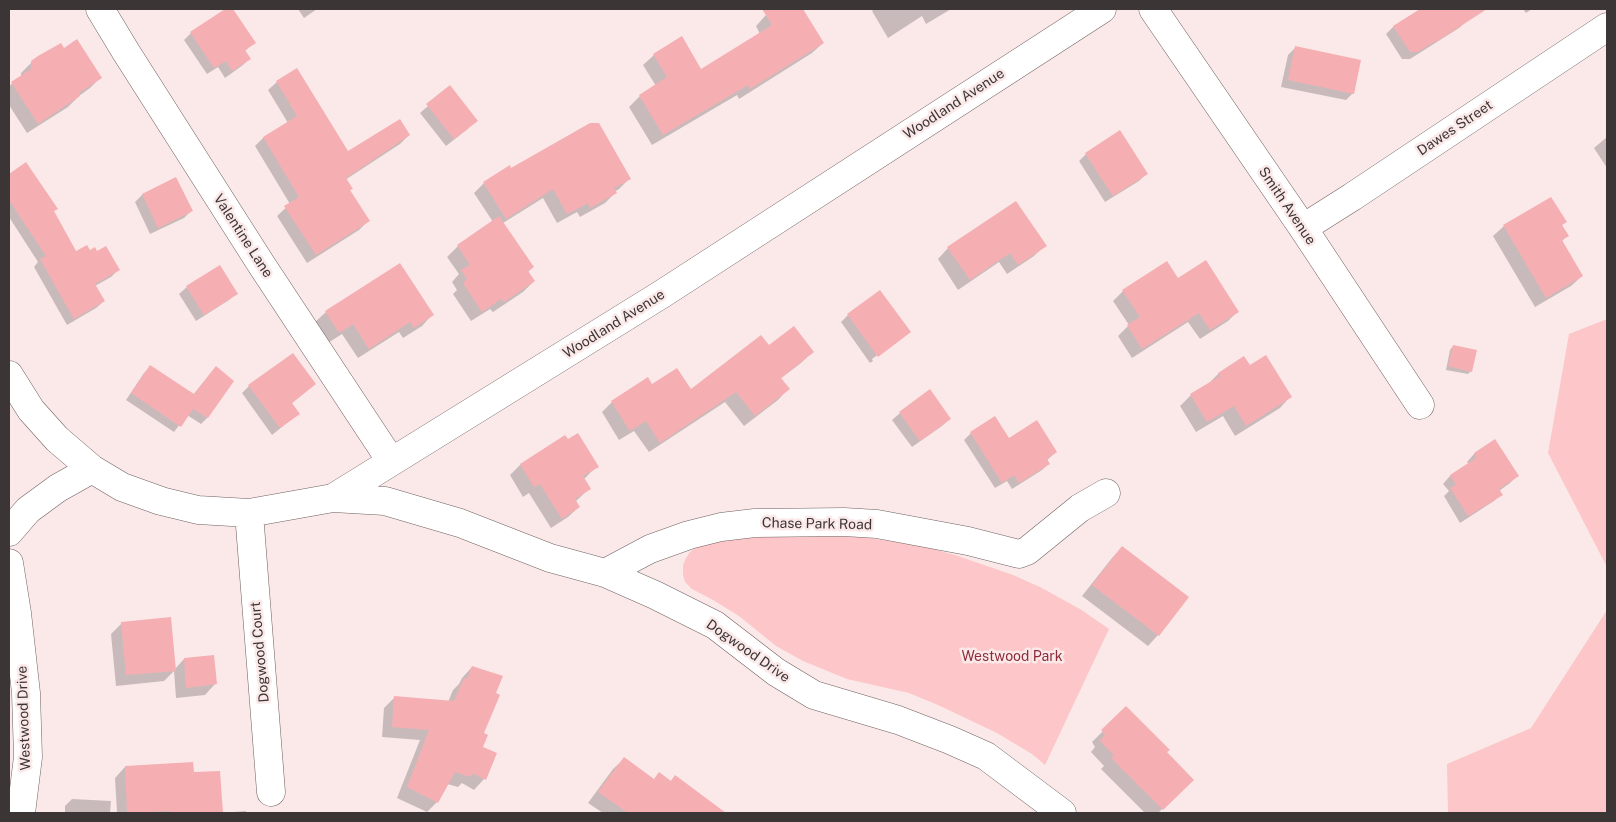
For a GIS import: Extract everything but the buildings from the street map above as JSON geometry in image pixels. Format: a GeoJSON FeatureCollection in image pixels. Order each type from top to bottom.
{"type":"FeatureCollection","features":[{"type":"Feature","properties":{"kind":"street","name":"Valentine Lane"},"geometry":{"type":"LineString","coordinates":[[100,9],[256,256],[391,461]]}},
{"type":"Feature","properties":{"kind":"street","name":"Woodland Avenue"},"geometry":{"type":"LineString","coordinates":[[9,375],[31,410],[57,439],[92,470],[122,487],[161,501],[198,510],[249,513],[333,498],[662,294],[1102,9]]}},
{"type":"Feature","properties":{"kind":"street","name":"Smith Avenue"},"geometry":{"type":"LineString","coordinates":[[1153,9],[1303,228],[1420,406]]}},
{"type":"Feature","properties":{"kind":"street","name":"Dawes Street"},"geometry":{"type":"LineString","coordinates":[[1303,228],[1607,27]]}},
{"type":"Feature","properties":{"kind":"street"},"geometry":{"type":"LineString","coordinates":[[9,532],[28,510],[58,488],[92,470]]}},
{"type":"Feature","properties":{"kind":"street","name":"Chase Park Road"},"geometry":{"type":"LineString","coordinates":[[604,573],[650,549],[689,535],[721,527],[755,523],[844,522],[877,524],[968,541],[1019,554],[1034,546],[1080,508],[1106,493]]}},
{"type":"Feature","properties":{"kind":"street","name":"Dogwood Drive"},"geometry":{"type":"LineString","coordinates":[[333,498],[385,501],[460,523],[550,558],[604,573],[655,595],[715,625],[776,672],[814,695],[898,720],[986,756],[1062,813]]}},
{"type":"Feature","properties":{"kind":"street","name":"Dogwood Court"},"geometry":{"type":"LineString","coordinates":[[249,513],[271,792]]}},
{"type":"Feature","properties":{"kind":"street","name":"Westwood Drive"},"geometry":{"type":"LineString","coordinates":[[9,563],[26,693],[28,757],[22,813]]}},
{"type":"Feature","properties":{"kind":"green space"},"geometry":{"type":"Polygon","coordinates":[[[1607,319],[1607,567],[1548,453],[1569,334],[1607,319]]]}},
{"type":"Feature","properties":{"kind":"green space","name":"Westwood Park"},"geometry":{"type":"Polygon","coordinates":[[[788,535],[863,537],[926,547],[955,555],[1013,575],[1040,587],[1080,609],[1109,629],[1045,765],[1032,754],[997,733],[938,705],[909,693],[847,679],[803,661],[776,646],[739,616],[692,589],[685,582],[683,565],[690,552],[697,547],[721,540],[788,535]]]}},
{"type":"Feature","properties":{"kind":"green space"},"geometry":{"type":"Polygon","coordinates":[[[1607,610],[1607,813],[1448,813],[1447,764],[1531,728],[1607,610]]]}}]}
